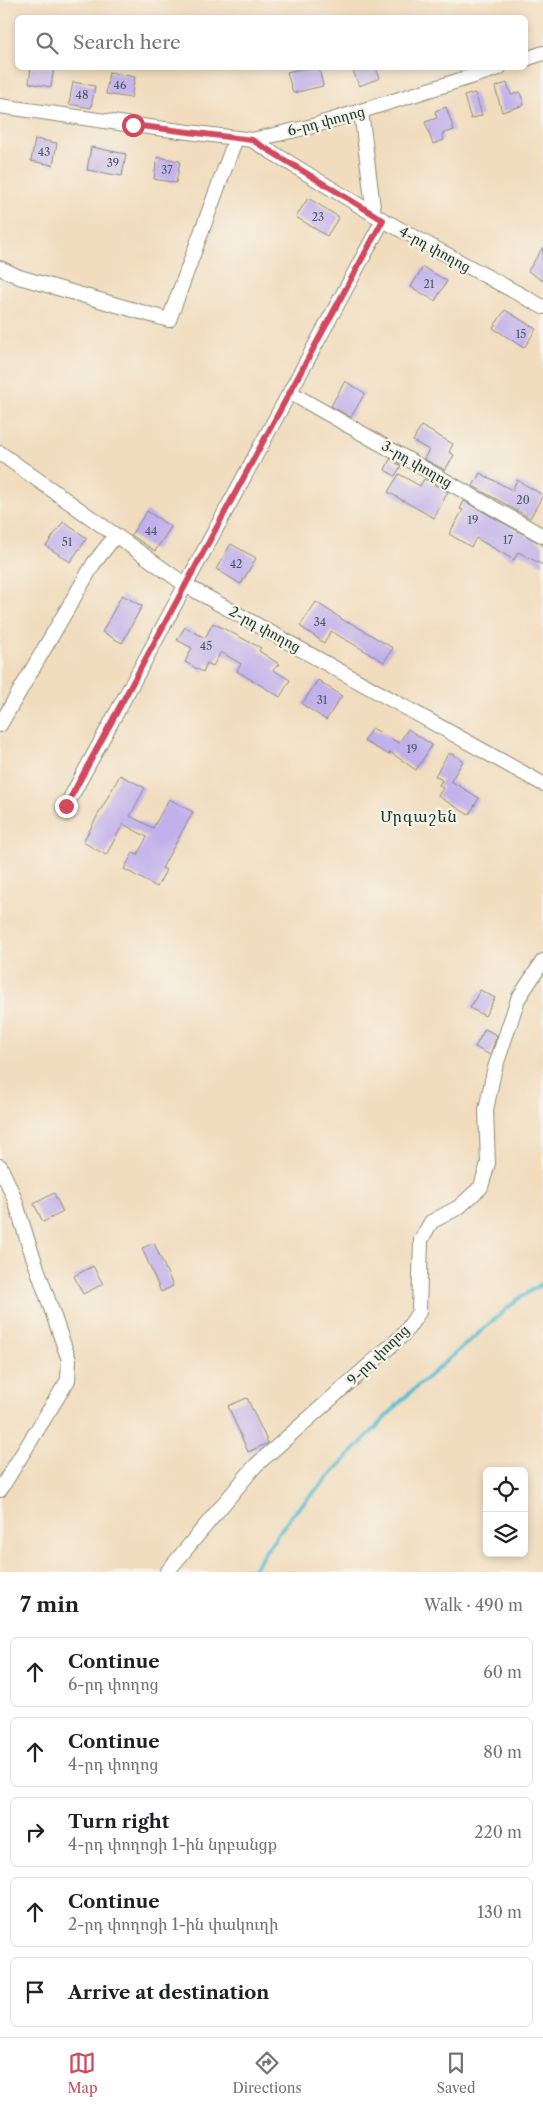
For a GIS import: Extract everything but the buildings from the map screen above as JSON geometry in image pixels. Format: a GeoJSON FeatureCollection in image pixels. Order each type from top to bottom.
{"type":"FeatureCollection","features":[{"type":"Feature","properties":{"kind":"street"},"geometry":{"type":"LineString","coordinates":[[528,58],[543,53]]}},
{"type":"Feature","properties":{"kind":"street","name":"6-րդ փողոց"},"geometry":{"type":"LineString","coordinates":[[0,106],[252,140],[313,126],[492,70]]}},
{"type":"Feature","properties":{"kind":"street"},"geometry":{"type":"LineString","coordinates":[[66,806],[291,393],[379,218],[361,111]]}},
{"type":"Feature","properties":{"kind":"street"},"geometry":{"type":"LineString","coordinates":[[0,268],[19,277],[169,320],[236,138]]}},
{"type":"Feature","properties":{"kind":"street","name":"4-րդ փողոց"},"geometry":{"type":"LineString","coordinates":[[252,140],[379,218],[543,307]]}},
{"type":"Feature","properties":{"kind":"street","name":"3-րդ փողոց"},"geometry":{"type":"LineString","coordinates":[[291,393],[543,536]]}},
{"type":"Feature","properties":{"kind":"street","name":"2-րդ փողոց"},"geometry":{"type":"LineString","coordinates":[[0,453],[187,586],[543,784]]}},
{"type":"Feature","properties":{"kind":"street"},"geometry":{"type":"LineString","coordinates":[[0,725],[94,562],[116,535]]}},
{"type":"Feature","properties":{"kind":"street","name":"9-րդ փողոց"},"geometry":{"type":"LineString","coordinates":[[168,1572],[255,1466],[404,1334],[419,1312],[421,1240],[431,1222],[459,1207],[480,1187],[488,1162],[486,1110],[494,1072],[518,999],[543,961]]}},
{"type":"Feature","properties":{"kind":"street"},"geometry":{"type":"LineString","coordinates":[[0,1166],[14,1197],[69,1360],[68,1380],[0,1490]]}},
{"type":"Feature","properties":{"kind":"waterway"},"geometry":{"type":"LineString","coordinates":[[251,1572],[290,1517],[404,1398],[518,1299],[543,1283]]}},
{"type":"Feature","properties":{"kind":"district","name":"Մրգաշեն"},"geometry":{"type":"Point","coordinates":[419,816]}},
{"type":"Feature","properties":{"kind":"route"},"geometry":{"type":"LineString","coordinates":[[66,806],[187,586],[383,220],[252,140],[133,125]]}}]}
